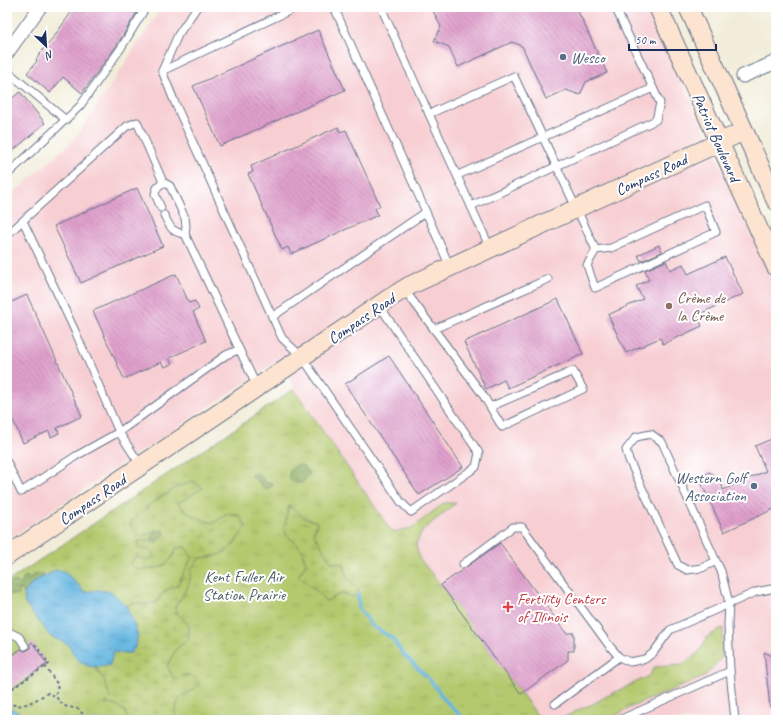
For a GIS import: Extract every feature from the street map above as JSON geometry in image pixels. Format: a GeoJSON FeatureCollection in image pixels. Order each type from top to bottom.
{"type":"FeatureCollection","features":[{"type":"Feature","properties":{"kind":"street"},"geometry":{"type":"LineString","coordinates":[[7,53],[40,7]]}},
{"type":"Feature","properties":{"kind":"street","name":"Patriot Boulevard"},"geometry":{"type":"LineString","coordinates":[[658,7],[776,267]]}},
{"type":"Feature","properties":{"kind":"street","name":"Patriot Boulevard"},"geometry":{"type":"LineString","coordinates":[[688,7],[776,202]]}},
{"type":"Feature","properties":{"kind":"street"},"geometry":{"type":"LineString","coordinates":[[743,76],[776,62]]}},
{"type":"Feature","properties":{"kind":"street","name":"Compass Road"},"geometry":{"type":"LineString","coordinates":[[7,556],[404,289],[744,131]]}},
{"type":"Feature","properties":{"kind":"lane"},"geometry":{"type":"LineString","coordinates":[[7,175],[80,106],[121,48],[146,7]]}},
{"type":"Feature","properties":{"kind":"lane"},"geometry":{"type":"LineString","coordinates":[[197,7],[178,34],[162,71],[175,103],[282,338],[302,357],[401,502],[411,512],[476,467],[479,453],[379,305]]}},
{"type":"Feature","properties":{"kind":"lane"},"geometry":{"type":"LineString","coordinates":[[162,71],[297,7]]}},
{"type":"Feature","properties":{"kind":"lane"},"geometry":{"type":"LineString","coordinates":[[334,7],[450,267]]}},
{"type":"Feature","properties":{"kind":"lane"},"geometry":{"type":"LineString","coordinates":[[381,7],[490,248]]}},
{"type":"Feature","properties":{"kind":"lane"},"geometry":{"type":"LineString","coordinates":[[471,206],[656,120],[660,103],[615,7]]}},
{"type":"Feature","properties":{"kind":"lane"},"geometry":{"type":"LineString","coordinates":[[7,71],[66,120]]}},
{"type":"Feature","properties":{"kind":"lane"},"geometry":{"type":"LineString","coordinates":[[429,114],[514,76],[596,250]]}},
{"type":"Feature","properties":{"kind":"lane"},"geometry":{"type":"LineString","coordinates":[[458,176],[653,88]]}},
{"type":"Feature","properties":{"kind":"lane"},"geometry":{"type":"LineString","coordinates":[[7,235],[127,126],[137,122],[163,182],[170,186],[185,218],[185,234],[257,388]]}},
{"type":"Feature","properties":{"kind":"lane"},"geometry":{"type":"LineString","coordinates":[[161,208],[155,194],[157,188],[163,182]]}},
{"type":"Feature","properties":{"kind":"lane"},"geometry":{"type":"LineString","coordinates":[[705,205],[716,232],[595,288],[586,265],[596,250],[611,248],[705,205]]}},
{"type":"Feature","properties":{"kind":"lane"},"geometry":{"type":"LineString","coordinates":[[272,317],[426,212]]}},
{"type":"Feature","properties":{"kind":"lane"},"geometry":{"type":"LineString","coordinates":[[164,216],[170,228],[177,233],[185,234]]}},
{"type":"Feature","properties":{"kind":"lane"},"geometry":{"type":"LineString","coordinates":[[23,221],[75,330],[119,432],[141,466]]}},
{"type":"Feature","properties":{"kind":"lane"},"geometry":{"type":"LineString","coordinates":[[434,329],[548,279]]}},
{"type":"Feature","properties":{"kind":"lane"},"geometry":{"type":"LineString","coordinates":[[404,289],[483,395],[490,407],[502,427],[583,389],[574,371],[490,407]]}},
{"type":"Feature","properties":{"kind":"lane"},"geometry":{"type":"LineString","coordinates":[[7,462],[21,492],[76,456],[119,432],[226,355],[238,350]]}},
{"type":"Feature","properties":{"kind":"lane"},"geometry":{"type":"LineString","coordinates":[[716,561],[702,568],[687,570],[678,565],[629,460],[626,450],[636,437],[651,434],[662,442],[721,571],[729,603],[728,625],[730,671],[735,720]]}},
{"type":"Feature","properties":{"kind":"lane"},"geometry":{"type":"LineString","coordinates":[[463,564],[513,527],[522,527],[608,644],[619,656],[630,662],[645,660],[653,653],[670,630],[756,592],[776,588]]}},
{"type":"Feature","properties":{"kind":"lane"},"geometry":{"type":"LineString","coordinates":[[7,631],[19,637],[25,646]]}},
{"type":"Feature","properties":{"kind":"lane"},"geometry":{"type":"LineString","coordinates":[[555,704],[619,656]]}},
{"type":"Feature","properties":{"kind":"lane"},"geometry":{"type":"LineString","coordinates":[[619,720],[730,671]]}},
{"type":"Feature","properties":{"kind":"path"},"geometry":{"type":"LineString","coordinates":[[7,692],[45,666],[58,685],[55,696]]}},
{"type":"Feature","properties":{"kind":"path"},"geometry":{"type":"LineString","coordinates":[[7,702],[17,706],[23,706],[48,693],[55,696],[64,706],[79,709],[87,720]]}},
{"type":"Feature","properties":{"kind":"shaded area"},"geometry":{"type":"Polygon","coordinates":[[[162,7],[648,7],[759,249],[776,290],[776,720],[609,720],[633,706],[704,677],[708,636],[698,653],[681,665],[663,666],[649,676],[559,720],[541,720],[441,585],[419,558],[416,544],[423,530],[455,504],[444,503],[412,528],[392,533],[277,362],[7,540],[7,199],[75,139],[162,7]]]}},
{"type":"Feature","properties":{"kind":"green space","name":"Kent Fuller Air Station Prairie"},"geometry":{"type":"Polygon","coordinates":[[[294,389],[392,532],[412,528],[444,503],[456,503],[423,530],[416,544],[419,558],[441,585],[541,720],[7,720],[7,582],[294,389]]]}},
{"type":"Feature","properties":{"kind":"green space"},"geometry":{"type":"Polygon","coordinates":[[[302,465],[310,474],[302,483],[296,483],[289,478],[290,471],[296,466],[302,465]]]}},
{"type":"Feature","properties":{"kind":"green space"},"geometry":{"type":"Polygon","coordinates":[[[254,473],[261,476],[264,482],[272,483],[273,486],[265,489],[262,488],[259,481],[250,476],[254,473]]]}},
{"type":"Feature","properties":{"kind":"green space"},"geometry":{"type":"Polygon","coordinates":[[[193,481],[203,488],[178,503],[186,511],[203,520],[213,523],[228,514],[239,515],[246,527],[228,550],[210,557],[200,558],[191,569],[187,589],[175,606],[177,613],[189,625],[189,639],[176,649],[167,666],[175,680],[182,676],[188,675],[194,677],[199,683],[194,690],[182,695],[179,699],[174,720],[128,720],[125,711],[115,705],[105,704],[110,698],[104,679],[95,668],[110,665],[112,652],[129,653],[130,617],[127,607],[132,603],[156,603],[166,590],[177,586],[192,557],[185,547],[176,548],[170,560],[166,564],[157,568],[138,570],[130,564],[136,555],[144,559],[149,559],[152,557],[154,551],[138,548],[138,541],[158,541],[165,533],[163,530],[156,531],[140,537],[130,523],[153,502],[175,488],[193,481]]]}},
{"type":"Feature","properties":{"kind":"green space"},"geometry":{"type":"Polygon","coordinates":[[[289,506],[298,512],[302,517],[317,522],[314,534],[331,562],[344,564],[347,577],[358,588],[358,594],[353,597],[341,594],[325,601],[320,594],[298,576],[306,564],[302,550],[287,536],[284,528],[289,506]]]}},
{"type":"Feature","properties":{"kind":"green space"},"geometry":{"type":"Polygon","coordinates":[[[163,530],[166,533],[158,541],[151,539],[156,531],[163,530]]]}},
{"type":"Feature","properties":{"kind":"green space"},"geometry":{"type":"Polygon","coordinates":[[[39,573],[44,576],[32,583],[24,593],[21,588],[18,595],[7,594],[7,584],[16,581],[21,585],[24,577],[27,576],[30,579],[33,575],[39,573]]]}},
{"type":"Feature","properties":{"kind":"green space"},"geometry":{"type":"Polygon","coordinates":[[[723,628],[722,657],[704,677],[633,706],[609,720],[600,720],[598,718],[596,720],[559,720],[649,676],[654,667],[682,665],[698,653],[708,636],[723,628]]]}},
{"type":"Feature","properties":{"kind":"water"},"geometry":{"type":"Polygon","coordinates":[[[55,570],[64,571],[85,592],[98,590],[112,592],[127,607],[138,635],[135,647],[131,653],[113,652],[110,665],[95,667],[89,666],[84,664],[76,657],[68,644],[51,637],[25,604],[24,593],[33,583],[55,570]]]}},
{"type":"Feature","properties":{"kind":"water"},"geometry":{"type":"Polygon","coordinates":[[[7,707],[19,712],[27,720],[7,720],[7,707]]]}},
{"type":"Feature","properties":{"kind":"building"},"geometry":{"type":"Polygon","coordinates":[[[75,7],[140,7],[117,45],[82,93],[63,77],[50,93],[27,73],[75,7]]]}},
{"type":"Feature","properties":{"kind":"building","name":"Wesco"},"geometry":{"type":"Polygon","coordinates":[[[431,7],[576,7],[607,73],[586,82],[580,95],[566,90],[546,99],[522,46],[512,42],[458,67],[449,47],[434,41],[441,27],[431,7]]]}},
{"type":"Feature","properties":{"kind":"building"},"geometry":{"type":"Polygon","coordinates":[[[318,30],[345,90],[220,146],[193,86],[318,30]]]}},
{"type":"Feature","properties":{"kind":"building"},"geometry":{"type":"Polygon","coordinates":[[[20,92],[45,123],[7,156],[7,102],[20,92]]]}},
{"type":"Feature","properties":{"kind":"building"},"geometry":{"type":"Polygon","coordinates":[[[338,127],[340,132],[346,130],[380,206],[375,208],[378,215],[291,254],[288,247],[282,250],[248,174],[253,172],[251,166],[338,127]]]}},
{"type":"Feature","properties":{"kind":"building"},"geometry":{"type":"Polygon","coordinates":[[[137,188],[163,246],[81,283],[54,226],[137,188]]]}},
{"type":"Feature","properties":{"kind":"building"},"geometry":{"type":"Polygon","coordinates":[[[659,245],[662,252],[641,261],[638,255],[659,245]]]}},
{"type":"Feature","properties":{"kind":"building","name":"Crème de la Crème"},"geometry":{"type":"Polygon","coordinates":[[[725,257],[743,294],[697,315],[702,326],[663,344],[660,338],[626,353],[608,315],[643,299],[636,286],[649,280],[645,270],[666,261],[670,270],[683,264],[688,274],[725,257]]]}},
{"type":"Feature","properties":{"kind":"building"},"geometry":{"type":"Polygon","coordinates":[[[176,274],[189,303],[195,301],[199,309],[193,312],[206,341],[169,358],[172,364],[164,367],[161,362],[124,379],[93,311],[176,274]]]}},
{"type":"Feature","properties":{"kind":"building"},"geometry":{"type":"Polygon","coordinates":[[[27,295],[82,416],[57,428],[59,433],[51,437],[49,431],[23,443],[7,407],[7,304],[27,295]]]}},
{"type":"Feature","properties":{"kind":"building"},"geometry":{"type":"Polygon","coordinates":[[[558,299],[583,354],[508,388],[504,380],[486,389],[464,342],[558,299]]]}},
{"type":"Feature","properties":{"kind":"building"},"geometry":{"type":"Polygon","coordinates":[[[389,356],[463,467],[419,495],[345,384],[389,356]]]}},
{"type":"Feature","properties":{"kind":"building","name":"Western Golf Association"},"geometry":{"type":"Polygon","coordinates":[[[776,437],[776,508],[724,532],[699,478],[709,472],[715,475],[721,481],[723,490],[766,471],[755,446],[776,437]]]}},
{"type":"Feature","properties":{"kind":"building"},"geometry":{"type":"Polygon","coordinates":[[[500,543],[566,633],[574,633],[574,651],[568,651],[568,660],[521,694],[441,585],[500,543]]]}},
{"type":"Feature","properties":{"kind":"building"},"geometry":{"type":"Polygon","coordinates":[[[32,642],[47,664],[7,691],[7,659],[21,649],[25,651],[28,650],[32,642]]]}},
{"type":"Feature","properties":{"kind":"building"},"geometry":{"type":"Polygon","coordinates":[[[764,652],[776,658],[776,706],[770,707],[764,652]]]}},
{"type":"Feature","properties":{"kind":"waterway"},"geometry":{"type":"LineString","coordinates":[[358,594],[359,608],[372,626],[392,638],[403,654],[431,681],[444,699],[465,720]]}},
{"type":"Feature","properties":{"kind":"place","name":"Wesco"},"geometry":{"type":"Point","coordinates":[563,57]}},
{"type":"Feature","properties":{"kind":"place","name":"Crème de la Crème"},"geometry":{"type":"Point","coordinates":[669,306]}},
{"type":"Feature","properties":{"kind":"place","name":"Western Golf Association"},"geometry":{"type":"Point","coordinates":[754,486]}},
{"type":"Feature","properties":{"kind":"place","name":"Fertility Centers of Illinois"},"geometry":{"type":"Point","coordinates":[508,607]}}]}
